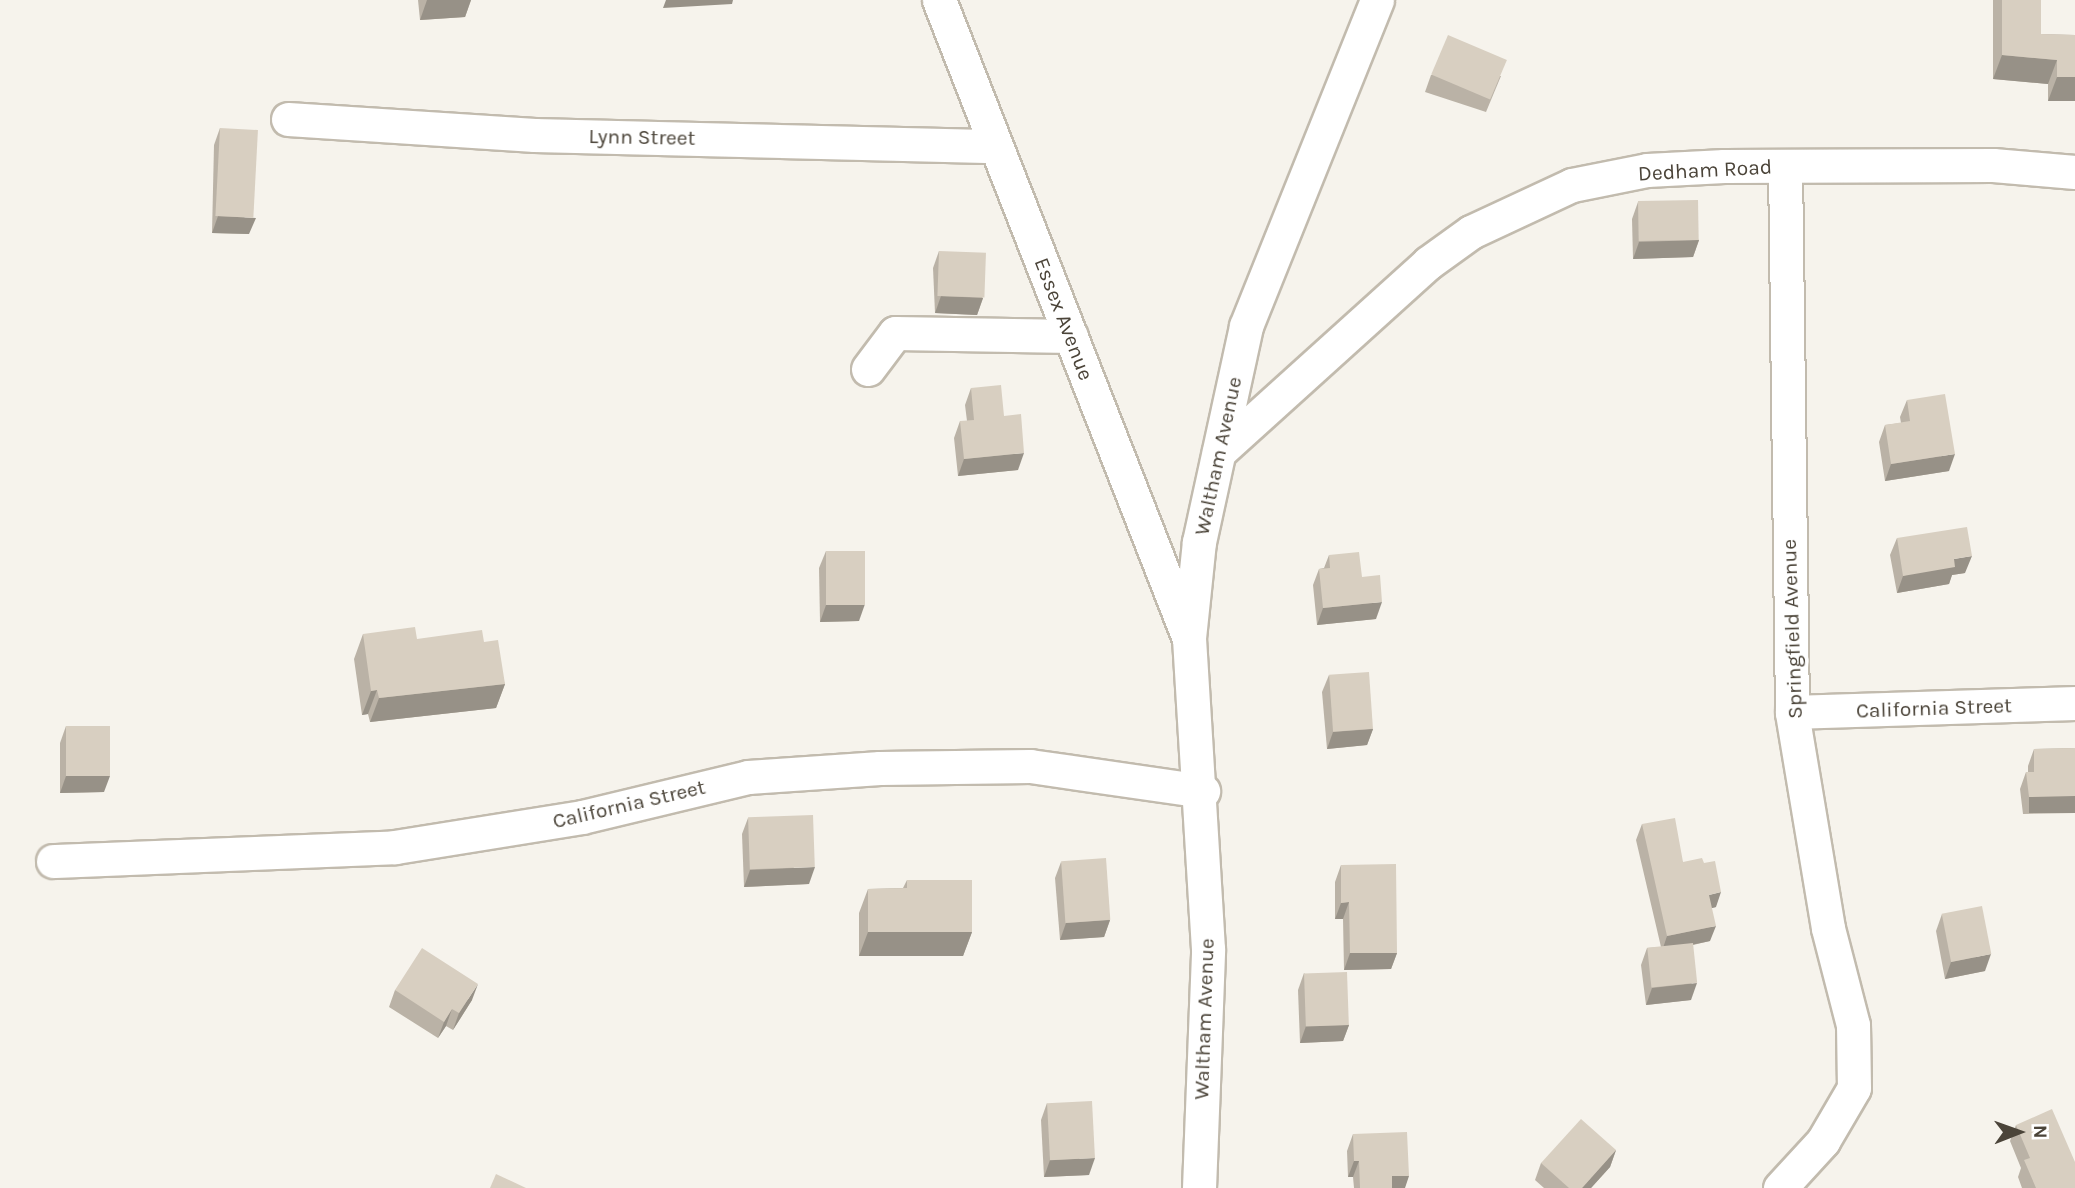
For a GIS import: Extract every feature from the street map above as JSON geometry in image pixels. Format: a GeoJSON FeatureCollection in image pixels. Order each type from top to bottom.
{"type":"FeatureCollection","features":[{"type":"Feature","properties":{"kind":"street","name":"Essex Avenue"},"geometry":{"type":"LineString","coordinates":[[939,0],[1189,638]]}},
{"type":"Feature","properties":{"kind":"street","name":"Waltham Avenue"},"geometry":{"type":"LineString","coordinates":[[1199,1188],[1208,949],[1203,791],[1189,638],[1207,491],[1219,452],[1246,326],[1377,0]]}},
{"type":"Feature","properties":{"kind":"street","name":"Lynn Street"},"geometry":{"type":"LineString","coordinates":[[288,119],[534,135],[996,146]]}},
{"type":"Feature","properties":{"kind":"street","name":"Dedham Road"},"geometry":{"type":"LineString","coordinates":[[1219,452],[1290,392],[1428,263],[1521,205],[1572,185],[1647,170],[1785,166],[1993,165],[2075,172]]}},
{"type":"Feature","properties":{"kind":"street","name":"Springfield Avenue"},"geometry":{"type":"LineString","coordinates":[[1780,1188],[1823,1141],[1854,1088],[1853,1025],[1828,928],[1792,712],[1785,166]]}},
{"type":"Feature","properties":{"kind":"street"},"geometry":{"type":"LineString","coordinates":[[868,369],[895,334],[1071,336]]}},
{"type":"Feature","properties":{"kind":"street"},"geometry":{"type":"LineString","coordinates":[[1236,373],[1290,392]]}},
{"type":"Feature","properties":{"kind":"street","name":"California Street"},"geometry":{"type":"LineString","coordinates":[[1792,712],[2075,703]]}},
{"type":"Feature","properties":{"kind":"street","name":"California Street"},"geometry":{"type":"LineString","coordinates":[[53,862],[395,847],[582,817],[748,777],[880,768],[1030,766],[1203,791]]}},
{"type":"Feature","properties":{"kind":"building"},"geometry":{"type":"Polygon","coordinates":[[[2002,0],[2041,0],[2041,34],[2075,35],[2075,77],[2057,77],[2057,60],[2002,55],[2002,0]]]}},
{"type":"Feature","properties":{"kind":"building"},"geometry":{"type":"Polygon","coordinates":[[[1448,35],[1507,60],[1490,100],[1431,75],[1448,35]]]}},
{"type":"Feature","properties":{"kind":"building"},"geometry":{"type":"Polygon","coordinates":[[[220,128],[258,130],[253,218],[215,216],[220,128]]]}},
{"type":"Feature","properties":{"kind":"building"},"geometry":{"type":"Polygon","coordinates":[[[1698,200],[1699,240],[1639,241],[1638,201],[1698,200]]]}},
{"type":"Feature","properties":{"kind":"building"},"geometry":{"type":"Polygon","coordinates":[[[939,251],[986,253],[984,298],[937,296],[939,251]]]}},
{"type":"Feature","properties":{"kind":"building"},"geometry":{"type":"Polygon","coordinates":[[[1001,385],[1004,416],[1021,414],[1024,453],[964,459],[960,421],[974,420],[971,388],[1001,385]]]}},
{"type":"Feature","properties":{"kind":"building"},"geometry":{"type":"Polygon","coordinates":[[[1945,394],[1955,454],[1891,464],[1885,425],[1910,421],[1907,400],[1945,394]]]}},
{"type":"Feature","properties":{"kind":"building"},"geometry":{"type":"Polygon","coordinates":[[[1967,527],[1972,556],[1954,559],[1955,567],[1903,576],[1897,538],[1967,527]]]}},
{"type":"Feature","properties":{"kind":"building"},"geometry":{"type":"Polygon","coordinates":[[[826,551],[865,551],[865,605],[826,605],[826,551]]]}},
{"type":"Feature","properties":{"kind":"building"},"geometry":{"type":"Polygon","coordinates":[[[1359,552],[1362,577],[1380,575],[1382,602],[1323,608],[1319,569],[1330,568],[1329,555],[1359,552]]]}},
{"type":"Feature","properties":{"kind":"building"},"geometry":{"type":"Polygon","coordinates":[[[415,627],[417,639],[482,630],[484,642],[498,640],[505,684],[379,698],[377,690],[371,691],[363,634],[415,627]]]}},
{"type":"Feature","properties":{"kind":"building"},"geometry":{"type":"Polygon","coordinates":[[[1369,672],[1373,729],[1333,732],[1329,675],[1369,672]]]}},
{"type":"Feature","properties":{"kind":"building"},"geometry":{"type":"Polygon","coordinates":[[[66,726],[110,726],[110,776],[66,776],[66,726]]]}},
{"type":"Feature","properties":{"kind":"building"},"geometry":{"type":"Polygon","coordinates":[[[2075,748],[2075,796],[2029,797],[2026,772],[2034,772],[2034,749],[2075,748]]]}},
{"type":"Feature","properties":{"kind":"building"},"geometry":{"type":"Polygon","coordinates":[[[813,815],[815,867],[750,869],[748,817],[813,815]]]}},
{"type":"Feature","properties":{"kind":"building"},"geometry":{"type":"Polygon","coordinates":[[[1675,818],[1683,862],[1702,858],[1704,863],[1715,861],[1721,892],[1709,895],[1716,926],[1667,936],[1642,824],[1675,818]]]}},
{"type":"Feature","properties":{"kind":"building"},"geometry":{"type":"Polygon","coordinates":[[[1106,858],[1110,920],[1065,923],[1061,861],[1106,858]]]}},
{"type":"Feature","properties":{"kind":"building"},"geometry":{"type":"Polygon","coordinates":[[[1396,864],[1397,953],[1350,953],[1349,902],[1341,903],[1341,865],[1396,864]]]}},
{"type":"Feature","properties":{"kind":"building"},"geometry":{"type":"Polygon","coordinates":[[[907,880],[972,880],[972,932],[868,932],[868,889],[907,888],[907,880]]]}},
{"type":"Feature","properties":{"kind":"building"},"geometry":{"type":"Polygon","coordinates":[[[1982,906],[1991,954],[1951,962],[1942,914],[1982,906]]]}},
{"type":"Feature","properties":{"kind":"building"},"geometry":{"type":"Polygon","coordinates":[[[1693,943],[1697,983],[1651,988],[1647,948],[1693,943]]]}},
{"type":"Feature","properties":{"kind":"building"},"geometry":{"type":"Polygon","coordinates":[[[422,948],[478,984],[459,1013],[452,1009],[444,1022],[395,990],[422,948]]]}},
{"type":"Feature","properties":{"kind":"building"},"geometry":{"type":"Polygon","coordinates":[[[1347,972],[1349,1025],[1306,1026],[1304,974],[1347,972]]]}},
{"type":"Feature","properties":{"kind":"building"},"geometry":{"type":"Polygon","coordinates":[[[1092,1101],[1095,1158],[1050,1160],[1047,1103],[1092,1101]]]}},
{"type":"Feature","properties":{"kind":"building"},"geometry":{"type":"Polygon","coordinates":[[[2052,1109],[2075,1162],[2075,1188],[2036,1188],[2024,1160],[2030,1158],[2016,1125],[2052,1109]]]}},
{"type":"Feature","properties":{"kind":"building"},"geometry":{"type":"Polygon","coordinates":[[[1581,1119],[1616,1150],[1582,1188],[1569,1188],[1541,1163],[1581,1119]]]}},
{"type":"Feature","properties":{"kind":"building"},"geometry":{"type":"Polygon","coordinates":[[[1407,1132],[1409,1176],[1392,1176],[1392,1188],[1360,1188],[1359,1161],[1354,1161],[1353,1134],[1407,1132]]]}},
{"type":"Feature","properties":{"kind":"building"},"geometry":{"type":"Polygon","coordinates":[[[496,1174],[526,1188],[490,1188],[496,1174]]]}}]}
